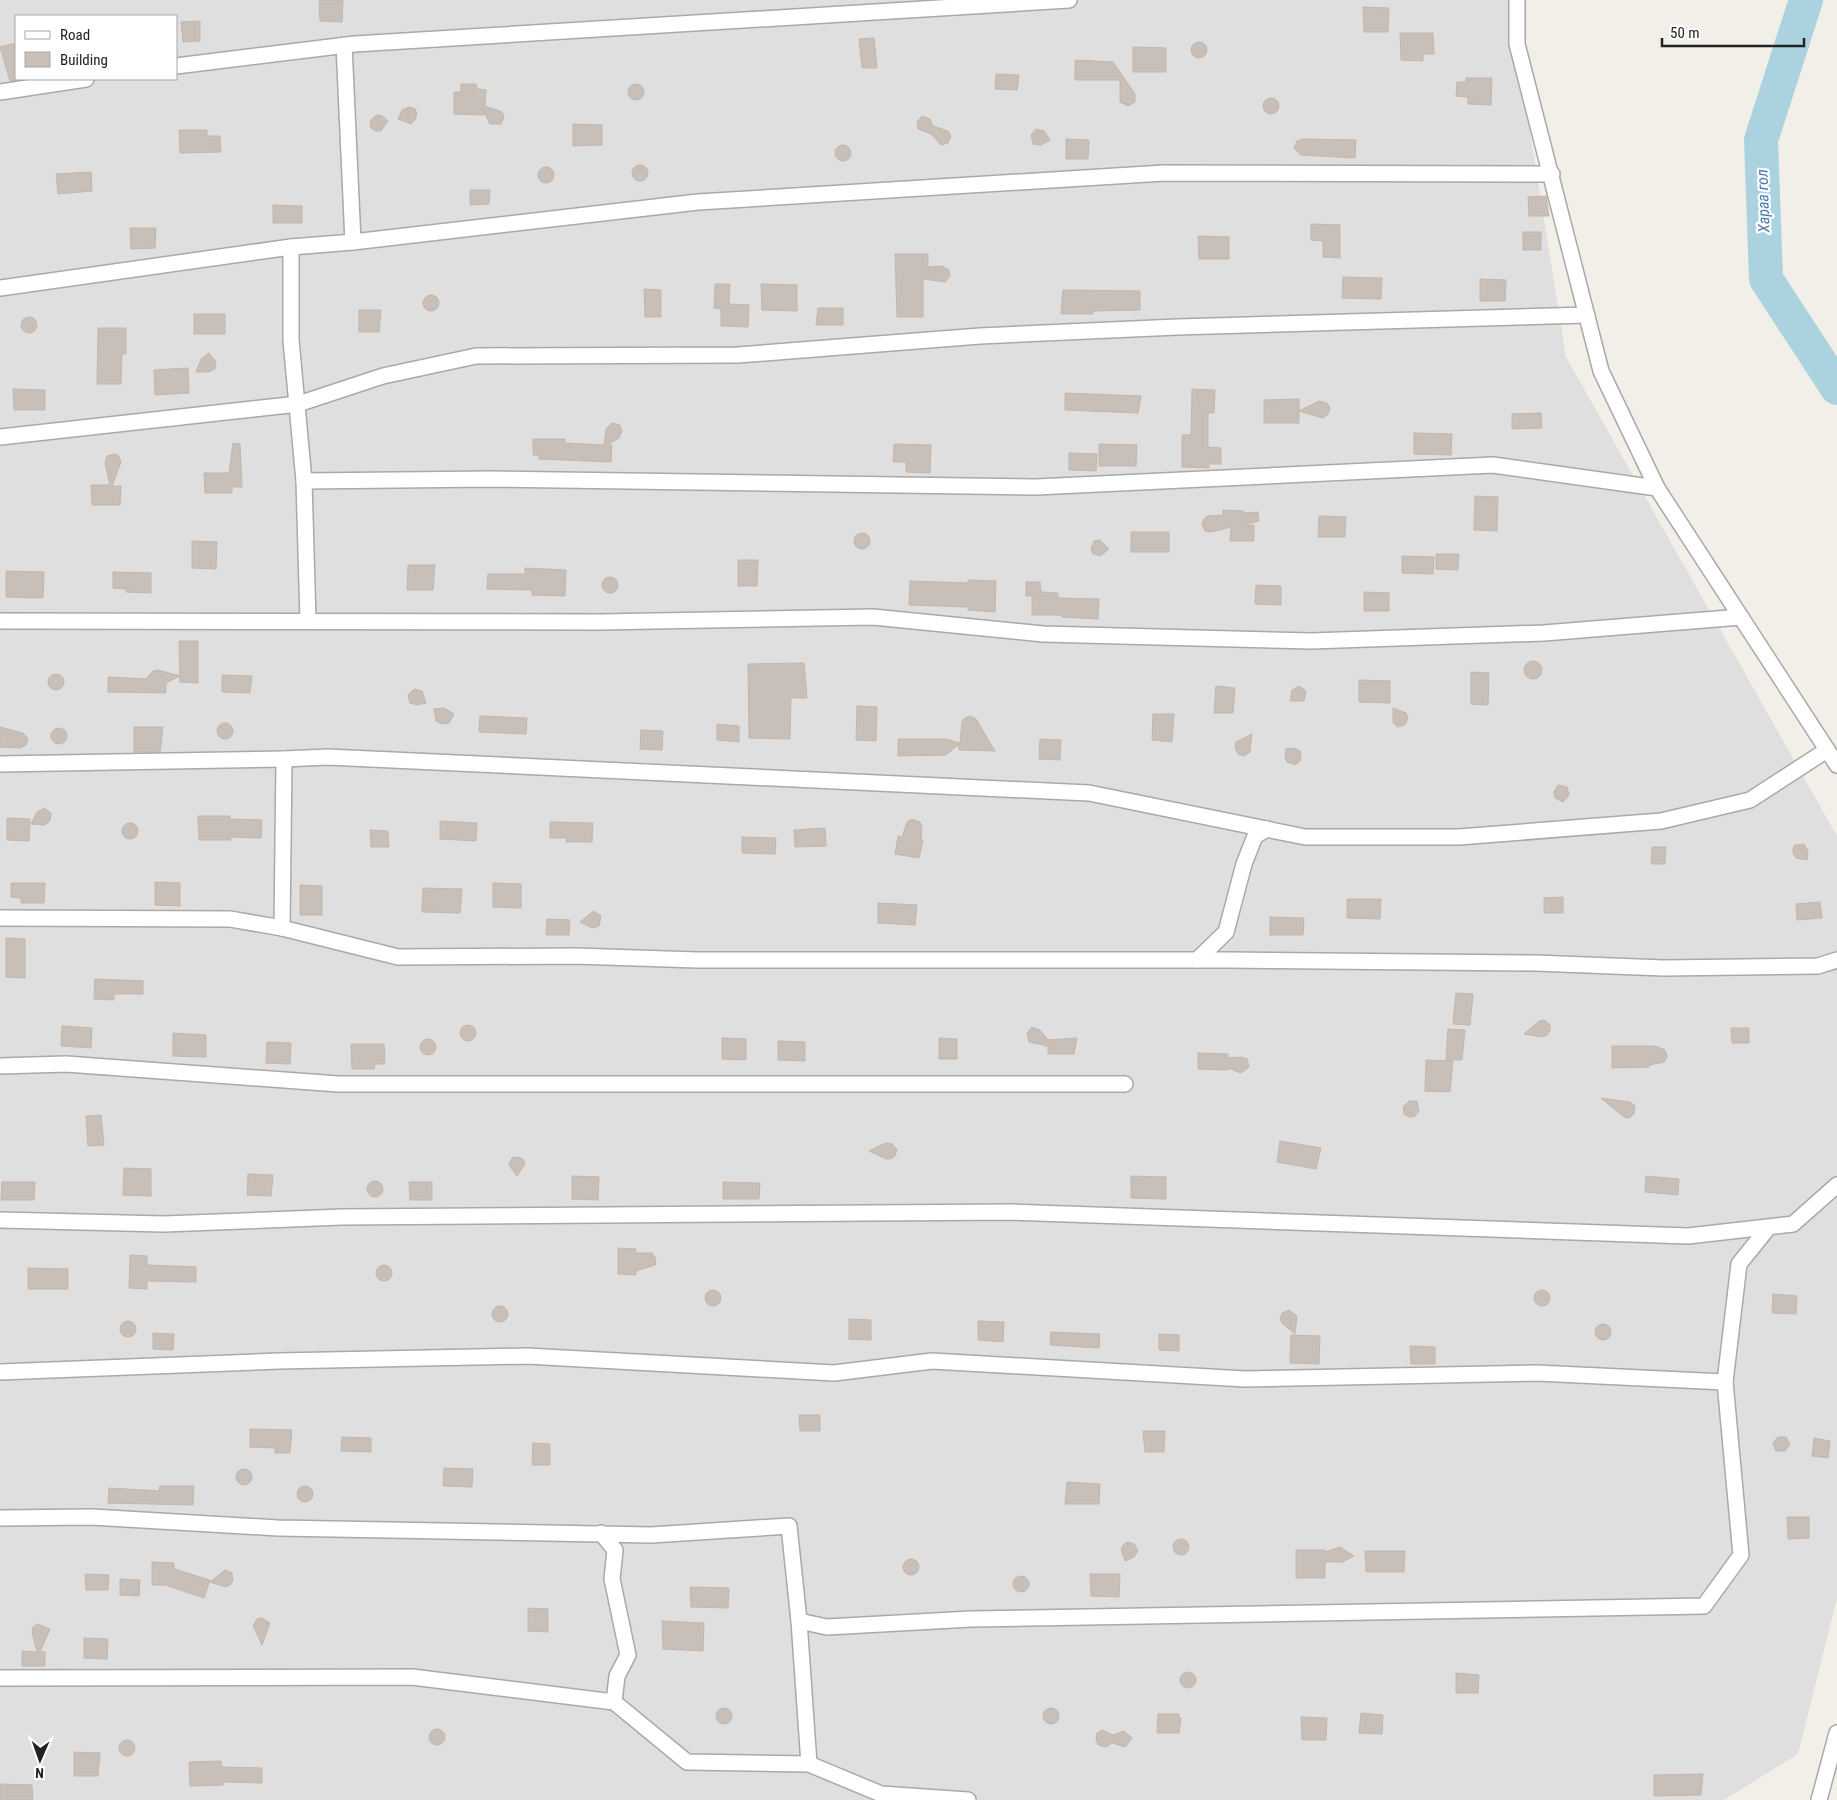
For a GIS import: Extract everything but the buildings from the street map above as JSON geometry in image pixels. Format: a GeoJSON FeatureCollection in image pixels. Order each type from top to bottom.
{"type":"FeatureCollection","features":[{"type":"Feature","properties":{"kind":"street"},"geometry":{"type":"LineString","coordinates":[[178,66],[344,45],[1069,0]]}},
{"type":"Feature","properties":{"kind":"street"},"geometry":{"type":"LineString","coordinates":[[1516,0],[1517,44],[1552,174],[1601,371],[1657,488],[1837,765]]}},
{"type":"Feature","properties":{"kind":"street"},"geometry":{"type":"LineString","coordinates":[[344,45],[353,242]]}},
{"type":"Feature","properties":{"kind":"street"},"geometry":{"type":"LineString","coordinates":[[0,92],[79,80]]}},
{"type":"Feature","properties":{"kind":"street"},"geometry":{"type":"LineString","coordinates":[[0,288],[291,247],[353,242],[698,202],[1164,173],[1552,174]]}},
{"type":"Feature","properties":{"kind":"street"},"geometry":{"type":"LineString","coordinates":[[291,247],[291,340],[304,481],[308,622]]}},
{"type":"Feature","properties":{"kind":"street"},"geometry":{"type":"LineString","coordinates":[[0,437],[298,404],[383,376],[476,356],[738,355],[980,336],[1177,327],[1586,315]]}},
{"type":"Feature","properties":{"kind":"street"},"geometry":{"type":"LineString","coordinates":[[304,481],[490,479],[1036,487],[1493,465],[1657,488]]}},
{"type":"Feature","properties":{"kind":"street"},"geometry":{"type":"LineString","coordinates":[[0,621],[600,622],[872,617],[1043,634],[1311,641],[1544,633],[1741,617]]}},
{"type":"Feature","properties":{"kind":"street"},"geometry":{"type":"LineString","coordinates":[[0,764],[328,757],[1089,793],[1305,837],[1460,837],[1661,821],[1750,800],[1827,750]]}},
{"type":"Feature","properties":{"kind":"street"},"geometry":{"type":"LineString","coordinates":[[282,928],[284,759]]}},
{"type":"Feature","properties":{"kind":"street"},"geometry":{"type":"LineString","coordinates":[[1197,960],[1226,932],[1244,864],[1256,836],[1267,829]]}},
{"type":"Feature","properties":{"kind":"street"},"geometry":{"type":"LineString","coordinates":[[0,918],[230,919],[282,928],[398,957],[576,956],[697,960],[1197,960],[1535,963],[1664,968],[1818,966],[1837,960]]}},
{"type":"Feature","properties":{"kind":"street"},"geometry":{"type":"LineString","coordinates":[[0,1066],[66,1064],[338,1084],[1125,1084]]}},
{"type":"Feature","properties":{"kind":"street"},"geometry":{"type":"LineString","coordinates":[[0,1220],[164,1224],[342,1217],[1012,1212],[1688,1236],[1793,1224],[1837,1184]]}},
{"type":"Feature","properties":{"kind":"street"},"geometry":{"type":"LineString","coordinates":[[799,1621],[827,1627],[981,1618],[1704,1606],[1741,1555],[1725,1382],[1739,1264],[1768,1228]]}},
{"type":"Feature","properties":{"kind":"street"},"geometry":{"type":"LineString","coordinates":[[0,1372],[279,1361],[527,1356],[834,1373],[932,1361],[1245,1379],[1537,1374],[1725,1382]]}},
{"type":"Feature","properties":{"kind":"street"},"geometry":{"type":"LineString","coordinates":[[0,1518],[92,1517],[278,1528],[652,1535],[789,1526],[799,1621],[809,1764]]}},
{"type":"Feature","properties":{"kind":"street"},"geometry":{"type":"LineString","coordinates":[[601,1534],[616,1550],[612,1580],[628,1655],[617,1676],[614,1702]]}},
{"type":"Feature","properties":{"kind":"street"},"geometry":{"type":"LineString","coordinates":[[0,1678],[412,1676],[614,1702],[687,1762],[809,1764],[881,1794],[968,1800]]}},
{"type":"Feature","properties":{"kind":"street"},"geometry":{"type":"LineString","coordinates":[[1819,1800],[1837,1733]]}},
{"type":"Feature","properties":{"kind":"shaded area"},"geometry":{"type":"Polygon","coordinates":[[[0,0],[1509,0],[1566,357],[1837,836],[1837,1598],[1798,1754],[1724,1800],[0,1800],[0,0]]]}},
{"type":"Feature","properties":{"kind":"waterway","name":"Хараа гол"},"geometry":{"type":"LineString","coordinates":[[1806,0],[1761,140],[1766,279],[1837,388]]}}]}
